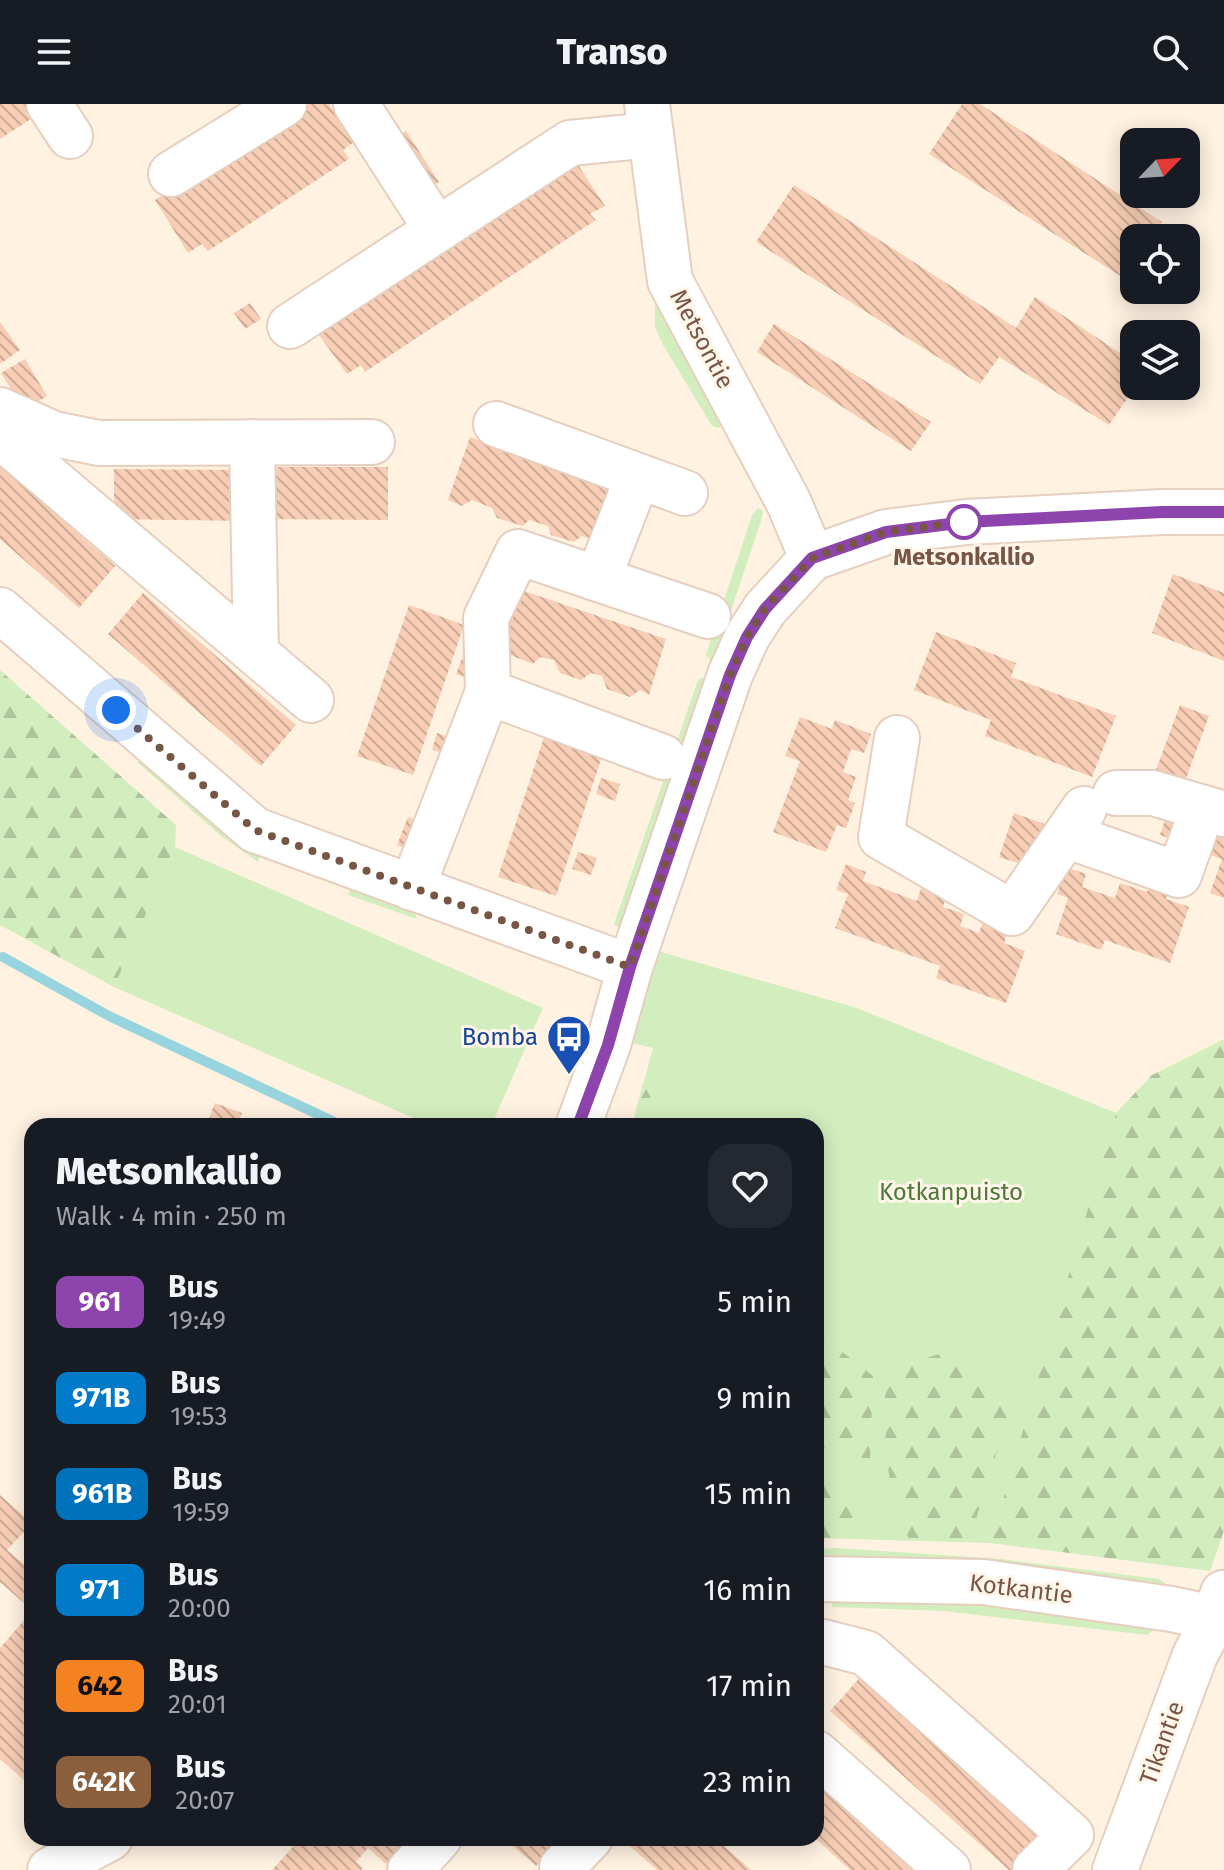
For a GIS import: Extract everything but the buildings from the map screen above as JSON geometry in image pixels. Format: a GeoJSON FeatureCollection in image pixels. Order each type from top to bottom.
{"type":"FeatureCollection","features":[{"type":"Feature","properties":{"kind":"street"},"geometry":{"type":"LineString","coordinates":[[171,174],[284,104]]}},
{"type":"Feature","properties":{"kind":"street"},"geometry":{"type":"LineString","coordinates":[[356,104],[437,230]]}},
{"type":"Feature","properties":{"kind":"street"},"geometry":{"type":"LineString","coordinates":[[290,326],[570,143],[649,120]]}},
{"type":"Feature","properties":{"kind":"street","name":"Metsontie"},"geometry":{"type":"LineString","coordinates":[[649,120],[670,281],[789,503],[812,558]]}},
{"type":"Feature","properties":{"kind":"street"},"geometry":{"type":"LineString","coordinates":[[0,410],[54,434],[99,443],[372,442]]}},
{"type":"Feature","properties":{"kind":"street"},"geometry":{"type":"LineString","coordinates":[[496,424],[685,493]]}},
{"type":"Feature","properties":{"kind":"street"},"geometry":{"type":"LineString","coordinates":[[0,436],[311,700]]}},
{"type":"Feature","properties":{"kind":"street"},"geometry":{"type":"LineString","coordinates":[[252,442],[256,653]]}},
{"type":"Feature","properties":{"kind":"street"},"geometry":{"type":"LineString","coordinates":[[598,579],[638,476]]}},
{"type":"Feature","properties":{"kind":"street"},"geometry":{"type":"LineString","coordinates":[[581,1118],[730,675],[747,637],[765,609],[812,558],[886,532],[966,522],[1162,512],[1224,512]]}},
{"type":"Feature","properties":{"kind":"street"},"geometry":{"type":"LineString","coordinates":[[412,888],[488,692],[486,618],[518,552],[708,616]]}},
{"type":"Feature","properties":{"kind":"street"},"geometry":{"type":"LineString","coordinates":[[0,610],[255,830],[630,967]]}},
{"type":"Feature","properties":{"kind":"street"},"geometry":{"type":"LineString","coordinates":[[488,692],[663,757]]}},
{"type":"Feature","properties":{"kind":"street"},"geometry":{"type":"LineString","coordinates":[[897,738],[881,837],[1012,913],[1089,813],[1153,793],[1214,811],[1179,875],[1089,813]]}},
{"type":"Feature","properties":{"kind":"street","name":"Kotkantie"},"geometry":{"type":"LineString","coordinates":[[824,1579],[984,1582],[1221,1610]]}},
{"type":"Feature","properties":{"kind":"street","name":"Tikantie"},"geometry":{"type":"LineString","coordinates":[[1115,1870],[1195,1655],[1221,1610]]}},
{"type":"Feature","properties":{"kind":"street"},"geometry":{"type":"LineString","coordinates":[[824,1642],[866,1653],[1071,1835],[1035,1870]]}},
{"type":"Feature","properties":{"kind":"street"},"geometry":{"type":"LineString","coordinates":[[824,1760],[948,1870]]}},
{"type":"Feature","properties":{"kind":"street"},"geometry":{"type":"LineString","coordinates":[[50,1870],[95,1846]]}},
{"type":"Feature","properties":{"kind":"street"},"geometry":{"type":"LineString","coordinates":[[110,1870],[126,1846]]}},
{"type":"Feature","properties":{"kind":"street"},"geometry":{"type":"LineString","coordinates":[[410,1870],[432,1846]]}},
{"type":"Feature","properties":{"kind":"green space"},"geometry":{"type":"Polygon","coordinates":[[[655,298],[666,301],[671,332],[722,419],[724,424],[718,428],[712,426],[662,343],[655,327],[655,298]]]}},
{"type":"Feature","properties":{"kind":"green space"},"geometry":{"type":"Polygon","coordinates":[[[758,508],[763,511],[761,521],[716,655],[711,661],[706,655],[752,515],[758,508]]]}},
{"type":"Feature","properties":{"kind":"green space"},"geometry":{"type":"Polygon","coordinates":[[[0,670],[176,825],[175,847],[114,987],[0,925],[0,670]]]}},
{"type":"Feature","properties":{"kind":"green space"},"geometry":{"type":"Polygon","coordinates":[[[704,677],[706,682],[624,923],[619,928],[614,924],[698,680],[704,677]]]}},
{"type":"Feature","properties":{"kind":"green space"},"geometry":{"type":"Polygon","coordinates":[[[148,758],[260,854],[258,862],[221,836],[137,762],[148,758]]]}},
{"type":"Feature","properties":{"kind":"green space"},"geometry":{"type":"Polygon","coordinates":[[[175,847],[543,1008],[495,1118],[414,1118],[114,987],[175,847]]]}},
{"type":"Feature","properties":{"kind":"green space"},"geometry":{"type":"Polygon","coordinates":[[[352,887],[413,909],[417,919],[348,895],[352,887]]]}},
{"type":"Feature","properties":{"kind":"green space","name":"Kotkanpuisto"},"geometry":{"type":"Polygon","coordinates":[[[654,950],[857,1008],[1116,1113],[990,1543],[824,1538],[824,1118],[634,1118],[653,1048],[632,1043],[654,950]]]}},
{"type":"Feature","properties":{"kind":"green space"},"geometry":{"type":"Polygon","coordinates":[[[1224,1039],[1224,1531],[1210,1571],[990,1543],[1116,1113],[1152,1075],[1224,1039]]]}},
{"type":"Feature","properties":{"kind":"green space"},"geometry":{"type":"Polygon","coordinates":[[[643,1083],[662,1118],[634,1118],[643,1083]]]}},
{"type":"Feature","properties":{"kind":"green space"},"geometry":{"type":"Polygon","coordinates":[[[824,1337],[873,1376],[870,1459],[856,1473],[824,1447],[824,1337]]]}},
{"type":"Feature","properties":{"kind":"green space"},"geometry":{"type":"Polygon","coordinates":[[[939,1354],[1010,1409],[969,1542],[909,1539],[889,1477],[885,1371],[939,1354]]]}},
{"type":"Feature","properties":{"kind":"green space"},"geometry":{"type":"Polygon","coordinates":[[[824,1468],[860,1498],[862,1537],[824,1538],[824,1468]]]}},
{"type":"Feature","properties":{"kind":"green space"},"geometry":{"type":"Polygon","coordinates":[[[824,1549],[1001,1559],[1159,1579],[1165,1583],[1165,1592],[824,1564],[824,1549]]]}},
{"type":"Feature","properties":{"kind":"green space"},"geometry":{"type":"Polygon","coordinates":[[[953,1598],[1151,1626],[1154,1630],[1147,1635],[944,1611],[832,1607],[833,1599],[953,1598]]]}},
{"type":"Feature","properties":{"kind":"waterway"},"geometry":{"type":"LineString","coordinates":[[3,957],[109,1016],[326,1118]]}},
{"type":"Feature","properties":{"kind":"bus line","name":"961"},"geometry":{"type":"LineString","coordinates":[[581,1118],[608,1045],[630,967],[730,675],[747,637],[765,609],[812,558],[886,532],[966,522],[1162,512],[1224,512]]}},
{"type":"Feature","properties":{"kind":"place","name":"Metsonkallio"},"geometry":{"type":"Point","coordinates":[964,522]}},
{"type":"Feature","properties":{"kind":"place","name":"Bomba"},"geometry":{"type":"Point","coordinates":[569,1076]}},
{"type":"Feature","properties":{"kind":"route"},"geometry":{"type":"LineString","coordinates":[[116,710],[255,830],[630,967],[730,675],[747,637],[765,609],[812,558],[886,532],[964,522]]}}]}
